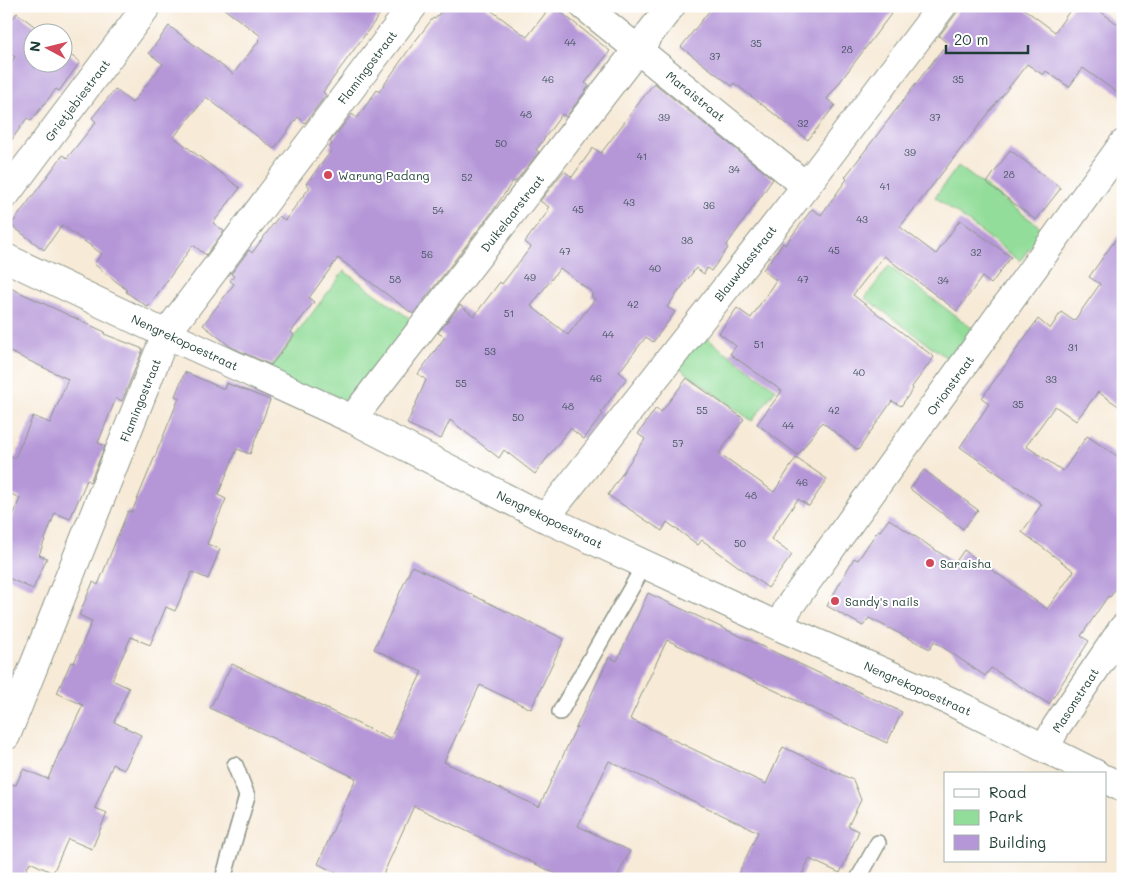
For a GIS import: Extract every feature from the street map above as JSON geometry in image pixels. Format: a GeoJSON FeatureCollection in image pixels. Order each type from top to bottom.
{"type":"FeatureCollection","features":[{"type":"Feature","properties":{"kind":"street","name":"Grietjebiestraat"},"geometry":{"type":"LineString","coordinates":[[6,194],[147,6]]}},
{"type":"Feature","properties":{"kind":"street","name":"Flamingostraat"},"geometry":{"type":"LineString","coordinates":[[6,736],[13,701],[166,334],[413,6]]}},
{"type":"Feature","properties":{"kind":"street","name":"Maraistraat"},"geometry":{"type":"LineString","coordinates":[[584,6],[806,186]]}},
{"type":"Feature","properties":{"kind":"street","name":"Duikelaarstraat"},"geometry":{"type":"LineString","coordinates":[[352,419],[671,6]]}},
{"type":"Feature","properties":{"kind":"street","name":"Blauwdasstraat"},"geometry":{"type":"LineString","coordinates":[[548,519],[552,509],[806,186],[942,6]]}},
{"type":"Feature","properties":{"kind":"street","name":"Orionstraat"},"geometry":{"type":"LineString","coordinates":[[780,627],[788,608],[1123,144]]}},
{"type":"Feature","properties":{"kind":"street","name":"Nengrekopoestraat"},"geometry":{"type":"LineString","coordinates":[[6,258],[352,419],[548,519],[780,627],[950,701],[1092,772]]}},
{"type":"Feature","properties":{"kind":"street","name":"Masonstraat"},"geometry":{"type":"LineString","coordinates":[[1046,748],[1056,728],[1123,628]]}},
{"type":"Feature","properties":{"kind":"street"},"geometry":{"type":"LineString","coordinates":[[1106,780],[1123,788]]}},
{"type":"Feature","properties":{"kind":"lane"},"geometry":{"type":"LineString","coordinates":[[560,712],[645,564]]}},
{"type":"Feature","properties":{"kind":"lane"},"geometry":{"type":"LineString","coordinates":[[223,879],[247,796],[235,765]]}},
{"type":"Feature","properties":{"kind":"lane"},"geometry":{"type":"LineString","coordinates":[[858,879],[878,843]]}},
{"type":"Feature","properties":{"kind":"green space"},"geometry":{"type":"Polygon","coordinates":[[[958,166],[1043,229],[1020,261],[935,197],[958,166]]]}},
{"type":"Feature","properties":{"kind":"green space"},"geometry":{"type":"Polygon","coordinates":[[[889,266],[973,329],[951,361],[865,298],[889,266]]]}},
{"type":"Feature","properties":{"kind":"green space"},"geometry":{"type":"Polygon","coordinates":[[[344,271],[416,323],[348,408],[266,374],[344,271]]]}},
{"type":"Feature","properties":{"kind":"green space"},"geometry":{"type":"Polygon","coordinates":[[[694,329],[776,389],[752,421],[670,361],[694,329]]]}},
{"type":"Feature","properties":{"kind":"building"},"geometry":{"type":"Polygon","coordinates":[[[220,6],[386,6],[323,92],[326,95],[305,123],[298,117],[274,149],[206,97],[174,137],[240,188],[213,223],[224,231],[206,255],[193,245],[148,307],[126,292],[127,290],[94,264],[102,254],[62,225],[44,250],[11,225],[63,155],[67,158],[96,122],[92,118],[115,89],[132,103],[163,64],[149,53],[169,26],[233,74],[261,36],[220,6]]]}},
{"type":"Feature","properties":{"kind":"building"},"geometry":{"type":"Polygon","coordinates":[[[445,6],[485,6],[527,37],[551,6],[553,6],[610,51],[585,83],[589,86],[566,117],[562,114],[536,150],[539,152],[515,182],[513,181],[492,212],[413,314],[338,258],[309,298],[314,302],[291,332],[294,335],[271,365],[231,347],[203,325],[234,284],[230,281],[234,276],[231,274],[249,250],[252,253],[279,216],[285,220],[310,187],[306,184],[332,150],[329,148],[332,144],[330,142],[352,114],[357,118],[377,90],[379,92],[433,18],[435,19],[445,6]]]}},
{"type":"Feature","properties":{"kind":"building"},"geometry":{"type":"Polygon","coordinates":[[[713,6],[897,6],[827,99],[835,105],[808,140],[734,83],[732,86],[681,47],[713,6]]]}},
{"type":"Feature","properties":{"kind":"building"},"geometry":{"type":"Polygon","coordinates":[[[962,6],[1020,6],[1055,32],[1073,6],[1093,6],[1123,28],[1123,97],[1083,68],[1069,87],[1046,71],[1043,75],[1027,64],[900,227],[936,254],[960,220],[1011,257],[991,284],[982,277],[957,311],[884,256],[853,295],[934,357],[901,406],[892,401],[858,450],[822,422],[798,455],[757,424],[782,391],[730,354],[736,346],[719,333],[737,308],[751,318],[776,280],[763,270],[812,209],[821,215],[847,179],[845,177],[947,43],[939,36],[962,6]]]}},
{"type":"Feature","properties":{"kind":"building"},"geometry":{"type":"Polygon","coordinates":[[[17,13],[29,22],[22,22],[22,72],[72,72],[72,56],[80,62],[59,91],[56,89],[31,121],[27,118],[6,148],[6,68],[15,57],[6,50],[6,27],[17,13]]]}},
{"type":"Feature","properties":{"kind":"building"},"geometry":{"type":"Polygon","coordinates":[[[654,83],[773,179],[726,246],[728,248],[711,271],[707,268],[704,274],[696,268],[667,307],[675,312],[653,342],[646,337],[619,372],[627,378],[601,412],[603,414],[584,439],[570,428],[535,474],[504,450],[499,458],[450,420],[441,439],[407,424],[426,380],[418,374],[445,337],[438,333],[460,305],[474,316],[500,282],[502,284],[531,247],[525,242],[549,210],[547,209],[549,207],[540,201],[564,171],[572,177],[593,148],[601,153],[654,83]],[[560,268],[531,306],[568,335],[595,299],[591,296],[593,293],[560,268]]]}},
{"type":"Feature","properties":{"kind":"building"},"geometry":{"type":"Polygon","coordinates":[[[1010,150],[1061,188],[1036,220],[987,183],[1010,150]]]}},
{"type":"Feature","properties":{"kind":"building"},"geometry":{"type":"Polygon","coordinates":[[[1123,229],[1123,409],[1098,392],[1076,421],[1055,406],[1026,446],[1063,471],[1087,436],[1123,460],[1123,579],[1110,597],[1108,596],[1081,636],[1089,641],[1049,704],[991,668],[985,676],[934,641],[930,649],[869,618],[863,626],[827,606],[854,558],[858,560],[878,530],[880,531],[889,519],[955,563],[964,550],[1047,609],[1074,571],[1022,532],[1042,504],[960,447],[989,404],[982,398],[1038,319],[1050,329],[1061,312],[1074,321],[1100,284],[1089,277],[1123,229]]]}},
{"type":"Feature","properties":{"kind":"building"},"geometry":{"type":"Polygon","coordinates":[[[6,286],[105,332],[104,334],[143,349],[122,401],[116,398],[98,443],[105,446],[90,482],[87,480],[70,519],[55,513],[39,555],[47,558],[33,589],[6,577],[6,534],[20,498],[6,492],[6,454],[15,458],[33,416],[50,423],[68,379],[6,350],[6,286]]]}},
{"type":"Feature","properties":{"kind":"building"},"geometry":{"type":"Polygon","coordinates":[[[185,372],[224,389],[226,383],[270,400],[250,454],[237,449],[218,495],[226,499],[207,544],[220,549],[208,579],[192,572],[175,611],[166,607],[150,645],[131,637],[112,680],[129,688],[114,722],[141,735],[124,770],[113,764],[95,808],[107,813],[92,849],[68,839],[53,873],[30,862],[22,879],[6,879],[6,797],[12,784],[16,785],[23,769],[48,779],[83,705],[57,693],[71,662],[74,663],[92,621],[79,615],[93,582],[98,585],[128,511],[132,512],[179,398],[175,396],[185,372]]]}},
{"type":"Feature","properties":{"kind":"building"},"geometry":{"type":"Polygon","coordinates":[[[687,378],[744,419],[719,453],[774,492],[796,458],[827,479],[809,506],[798,499],[771,539],[792,555],[768,588],[702,540],[698,545],[667,522],[662,531],[608,495],[645,439],[638,434],[656,408],[661,412],[687,378]]]}},
{"type":"Feature","properties":{"kind":"building"},"geometry":{"type":"Polygon","coordinates":[[[924,470],[978,510],[963,529],[910,489],[924,470]]]}},
{"type":"Feature","properties":{"kind":"building"},"geometry":{"type":"Polygon","coordinates":[[[412,566],[564,639],[531,709],[480,685],[444,762],[539,807],[609,657],[617,661],[648,593],[902,712],[887,743],[667,640],[630,719],[766,784],[783,747],[853,780],[861,800],[848,826],[859,831],[840,873],[809,859],[800,879],[736,879],[758,832],[609,761],[578,826],[630,851],[616,879],[567,879],[414,806],[381,879],[349,879],[318,864],[356,778],[210,708],[232,664],[390,739],[422,672],[374,649],[412,566]]]}},
{"type":"Feature","properties":{"kind":"place","name":"Warung Padang"},"geometry":{"type":"Point","coordinates":[328,175]}},
{"type":"Feature","properties":{"kind":"place","name":"Saraisha"},"geometry":{"type":"Point","coordinates":[930,563]}},
{"type":"Feature","properties":{"kind":"place","name":"Sandy's nails"},"geometry":{"type":"Point","coordinates":[835,601]}}]}
